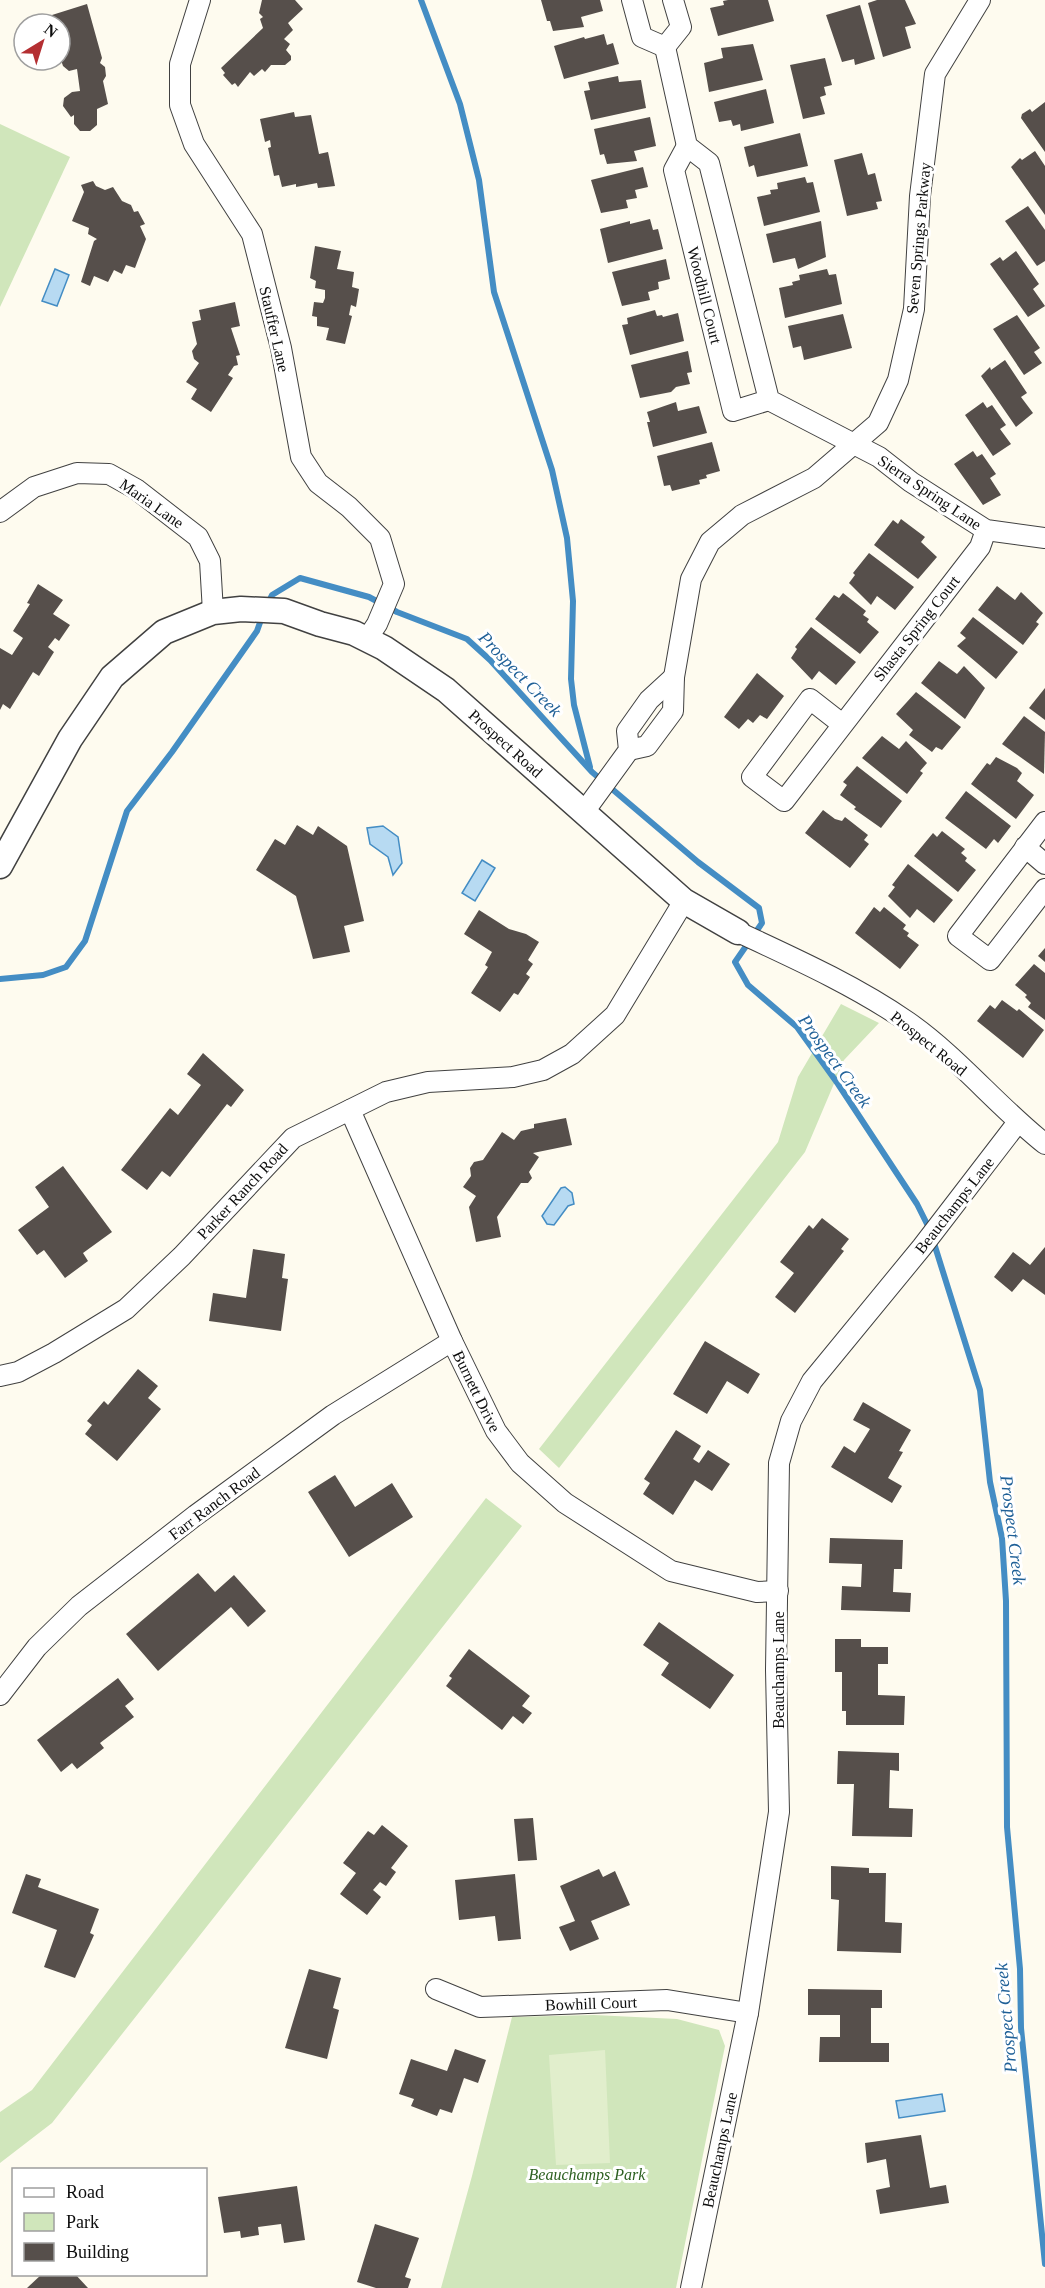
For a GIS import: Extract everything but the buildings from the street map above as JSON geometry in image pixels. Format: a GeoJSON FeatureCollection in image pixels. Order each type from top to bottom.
{"type":"FeatureCollection","features":[{"type":"Feature","properties":{"kind":"street","name":"Stauffer Lane"},"geometry":{"type":"LineString","coordinates":[[200,0],[180,64],[180,105],[194,144],[252,234],[281,348],[301,457],[318,483],[348,507],[380,538],[394,584],[373,629]]}},
{"type":"Feature","properties":{"kind":"street"},"geometry":{"type":"LineString","coordinates":[[632,0],[642,37],[665,47]]}},
{"type":"Feature","properties":{"kind":"street"},"geometry":{"type":"LineString","coordinates":[[665,47],[681,27],[673,0]]}},
{"type":"Feature","properties":{"kind":"street","name":"Seven Springs Parkway"},"geometry":{"type":"LineString","coordinates":[[584,812],[629,750],[627,731],[649,700],[674,677],[691,579],[710,542],[742,514],[814,478],[878,423],[898,380],[914,309],[920,196],[935,74],[980,0]]}},
{"type":"Feature","properties":{"kind":"street"},"geometry":{"type":"LineString","coordinates":[[665,47],[687,146],[709,163],[769,400],[817,427],[853,443]]}},
{"type":"Feature","properties":{"kind":"street","name":"Woodhill Court"},"geometry":{"type":"LineString","coordinates":[[687,146],[674,170],[733,411],[769,400]]}},
{"type":"Feature","properties":{"kind":"street","name":"Sierra Spring Lane"},"geometry":{"type":"LineString","coordinates":[[853,443],[879,457],[911,482],[986,530],[1045,538]]}},
{"type":"Feature","properties":{"kind":"street","name":"Maria Lane"},"geometry":{"type":"LineString","coordinates":[[0,513],[34,487],[77,473],[109,474],[136,489],[198,537],[210,561],[213,612]]}},
{"type":"Feature","properties":{"kind":"street","name":"Shasta Spring Court"},"geometry":{"type":"LineString","coordinates":[[842,724],[810,699],[752,777],[784,801],[980,547],[986,530]]}},
{"type":"Feature","properties":{"kind":"street","name":"Prospect Road"},"geometry":{"type":"LineString","coordinates":[[0,866],[70,739],[112,677],[165,632],[213,612],[241,609],[284,611],[373,629],[384,648],[446,690],[684,901],[738,932],[865,996],[909,1023],[949,1056],[1018,1122],[1045,1144]]}},
{"type":"Feature","properties":{"kind":"street"},"geometry":{"type":"LineString","coordinates":[[1045,822],[958,936],[990,960],[1045,889]]}},
{"type":"Feature","properties":{"kind":"street"},"geometry":{"type":"LineString","coordinates":[[1025,848],[1045,864]]}},
{"type":"Feature","properties":{"kind":"street","name":"Parker Ranch Road"},"geometry":{"type":"LineString","coordinates":[[0,1376],[18,1372],[54,1353],[126,1309],[182,1256],[292,1138],[386,1092],[428,1082],[513,1077],[543,1070],[572,1054],[594,1037],[615,1015],[684,901]]}},
{"type":"Feature","properties":{"kind":"street","name":"Burnett Drive"},"geometry":{"type":"LineString","coordinates":[[350,1110],[452,1341],[496,1431],[520,1463],[565,1503],[671,1571],[757,1592],[778,1591]]}},
{"type":"Feature","properties":{"kind":"street","name":"Beauchamps Lane"},"geometry":{"type":"LineString","coordinates":[[691,2288],[747,2013],[779,1812],[776,1670],[778,1464],[790,1421],[812,1381],[939,1226],[1018,1122]]}},
{"type":"Feature","properties":{"kind":"street","name":"Farr Ranch Road"},"geometry":{"type":"LineString","coordinates":[[0,1695],[37,1647],[79,1606],[196,1515],[333,1415],[452,1341]]}},
{"type":"Feature","properties":{"kind":"street","name":"Bowhill Court"},"geometry":{"type":"LineString","coordinates":[[436,1989],[480,2007],[667,2000],[747,2013]]}},
{"type":"Feature","properties":{"kind":"green space"},"geometry":{"type":"Polygon","coordinates":[[[0,124],[70,157],[0,307],[0,124]]]}},
{"type":"Feature","properties":{"kind":"green space"},"geometry":{"type":"Polygon","coordinates":[[[841,1004],[879,1023],[844,1060],[805,1152],[559,1468],[539,1449],[778,1142],[798,1077],[841,1004]]]}},
{"type":"Feature","properties":{"kind":"green space"},"geometry":{"type":"Polygon","coordinates":[[[486,1498],[522,1526],[52,2123],[0,2163],[0,2112],[32,2090],[486,1498]]]}},
{"type":"Feature","properties":{"kind":"green space","name":"Beauchamps Park"},"geometry":{"type":"Polygon","coordinates":[[[594,2015],[677,2019],[719,2030],[725,2046],[676,2288],[441,2288],[512,2017],[594,2015]]]}},
{"type":"Feature","properties":{"kind":"green space"},"geometry":{"type":"Polygon","coordinates":[[[605,2050],[610,2163],[556,2165],[549,2055],[605,2050]]]}},
{"type":"Feature","properties":{"kind":"water"},"geometry":{"type":"Polygon","coordinates":[[[55,269],[69,275],[57,306],[42,301],[55,269]]]}},
{"type":"Feature","properties":{"kind":"water"},"geometry":{"type":"Polygon","coordinates":[[[383,826],[398,837],[402,863],[393,875],[388,857],[370,844],[367,828],[383,826]]]}},
{"type":"Feature","properties":{"kind":"water"},"geometry":{"type":"Polygon","coordinates":[[[482,860],[495,868],[475,901],[462,893],[482,860]]]}},
{"type":"Feature","properties":{"kind":"water"},"geometry":{"type":"Polygon","coordinates":[[[565,1187],[572,1193],[574,1204],[568,1206],[554,1225],[547,1224],[542,1216],[561,1188],[565,1187]]]}},
{"type":"Feature","properties":{"kind":"water"},"geometry":{"type":"Polygon","coordinates":[[[942,2094],[945,2111],[899,2118],[896,2101],[942,2094]]]}},
{"type":"Feature","properties":{"kind":"waterway"},"geometry":{"type":"LineString","coordinates":[[421,0],[460,104],[479,180],[494,292],[552,470],[567,538],[573,601],[571,679],[574,705],[590,767]]}},
{"type":"Feature","properties":{"kind":"waterway","name":"Prospect Creek"},"geometry":{"type":"LineString","coordinates":[[267,605],[272,595],[300,578],[369,597],[397,612],[467,639],[490,660],[592,772],[698,862],[759,908],[762,923],[735,962],[748,985],[797,1027],[838,1084],[917,1204],[930,1230]]}},
{"type":"Feature","properties":{"kind":"waterway","name":"Prospect Creek"},"geometry":{"type":"LineString","coordinates":[[0,979],[43,975],[66,967],[85,941],[127,811],[172,752],[257,631],[263,614]]}},
{"type":"Feature","properties":{"kind":"waterway","name":"Prospect Creek"},"geometry":{"type":"LineString","coordinates":[[933,1240],[980,1390],[990,1482],[1002,1538],[1006,1601],[1007,1827],[1020,1969],[1021,2028],[1045,2264]]}}]}
